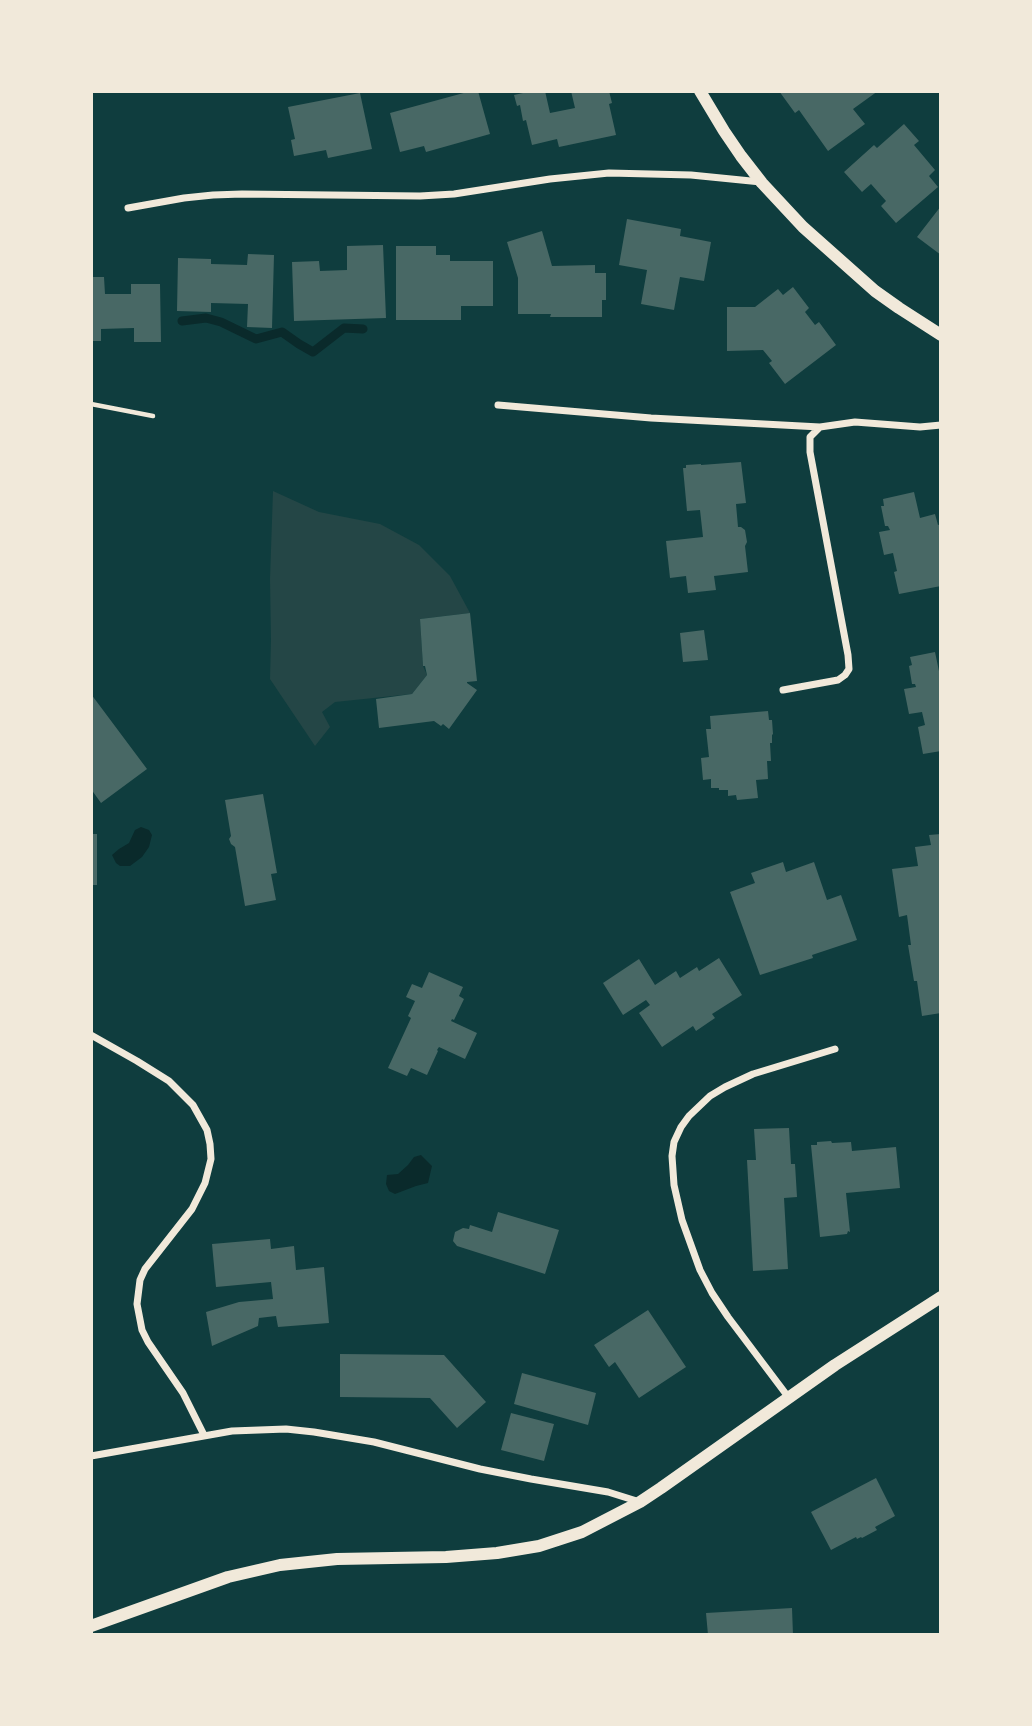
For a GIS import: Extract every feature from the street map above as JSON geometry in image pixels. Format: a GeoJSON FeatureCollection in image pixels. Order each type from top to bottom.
{"type":"FeatureCollection","features":[{"type":"Feature","properties":{"kind":"street"},"geometry":{"type":"LineString","coordinates":[[700,91],[724,131],[762,183],[803,227],[867,284],[941,335]]}},
{"type":"Feature","properties":{"kind":"street"},"geometry":{"type":"LineString","coordinates":[[128,208],[184,198],[232,194],[454,194],[609,173],[691,174],[762,183]]}},
{"type":"Feature","properties":{"kind":"street"},"geometry":{"type":"LineString","coordinates":[[498,405],[651,418],[820,427],[855,422],[920,427],[941,425]]}},
{"type":"Feature","properties":{"kind":"street"},"geometry":{"type":"LineString","coordinates":[[783,690],[838,680],[845,676],[849,669],[810,452],[810,437],[820,427]]}},
{"type":"Feature","properties":{"kind":"street"},"geometry":{"type":"LineString","coordinates":[[91,1035],[169,1081],[193,1105],[207,1130],[211,1158],[202,1190],[182,1223],[145,1269],[140,1280],[137,1304],[142,1330],[148,1342],[183,1393],[204,1435]]}},
{"type":"Feature","properties":{"kind":"street"},"geometry":{"type":"LineString","coordinates":[[789,1398],[728,1317],[700,1269],[682,1220],[674,1185],[672,1156],[674,1142],[681,1127],[710,1096],[753,1074],[835,1049]]}},
{"type":"Feature","properties":{"kind":"street"},"geometry":{"type":"LineString","coordinates":[[91,1626],[228,1577],[280,1565],[337,1559],[474,1556],[517,1551],[582,1532],[640,1502],[882,1334],[941,1297]]}},
{"type":"Feature","properties":{"kind":"street"},"geometry":{"type":"LineString","coordinates":[[91,1456],[232,1431],[286,1429],[345,1436],[504,1474],[608,1492],[640,1502]]}},
{"type":"Feature","properties":{"kind":"path"},"geometry":{"type":"LineString","coordinates":[[91,404],[153,416]]}},
{"type":"Feature","properties":{"kind":"shaded area"},"geometry":{"type":"Polygon","coordinates":[[[273,491],[319,512],[380,524],[419,545],[450,576],[470,613],[420,619],[423,666],[427,675],[412,694],[335,702],[322,712],[330,727],[315,746],[270,679],[273,491]]]}},
{"type":"Feature","properties":{"kind":"shaded area"},"geometry":{"type":"Polygon","coordinates":[[[141,827],[149,830],[152,835],[149,847],[142,857],[130,866],[120,866],[112,855],[129,843],[135,830],[141,827]]]}},
{"type":"Feature","properties":{"kind":"shaded area"},"geometry":{"type":"Polygon","coordinates":[[[421,1155],[432,1166],[428,1183],[395,1194],[389,1191],[386,1184],[387,1175],[398,1174],[414,1157],[421,1155]]]}},
{"type":"Feature","properties":{"kind":"building"},"geometry":{"type":"Polygon","coordinates":[[[478,91],[490,134],[426,152],[424,146],[400,152],[390,113],[478,91]]]}},
{"type":"Feature","properties":{"kind":"building"},"geometry":{"type":"Polygon","coordinates":[[[545,91],[550,113],[575,108],[571,91],[609,91],[616,135],[559,147],[557,139],[532,145],[526,120],[523,121],[520,105],[517,106],[514,95],[545,91]]]}},
{"type":"Feature","properties":{"kind":"building"},"geometry":{"type":"Polygon","coordinates":[[[779,91],[878,91],[853,109],[865,124],[828,151],[799,110],[795,113],[779,91]]]}},
{"type":"Feature","properties":{"kind":"building"},"geometry":{"type":"Polygon","coordinates":[[[360,93],[372,149],[328,158],[326,150],[294,156],[291,140],[295,139],[288,107],[360,93]]]}},
{"type":"Feature","properties":{"kind":"building"},"geometry":{"type":"Polygon","coordinates":[[[904,124],[919,141],[914,145],[935,170],[929,176],[938,187],[896,223],[881,206],[886,201],[871,184],[862,192],[844,172],[874,145],[877,148],[904,124]]]}},
{"type":"Feature","properties":{"kind":"building"},"geometry":{"type":"Polygon","coordinates":[[[941,206],[941,255],[917,237],[941,206]]]}},
{"type":"Feature","properties":{"kind":"building"},"geometry":{"type":"Polygon","coordinates":[[[627,219],[681,229],[680,236],[711,242],[704,281],[680,277],[674,310],[641,304],[647,270],[619,265],[627,219]]]}},
{"type":"Feature","properties":{"kind":"building"},"geometry":{"type":"Polygon","coordinates":[[[542,231],[552,266],[595,265],[595,273],[606,273],[606,300],[602,300],[602,317],[518,314],[518,278],[507,242],[542,231]]]}},
{"type":"Feature","properties":{"kind":"building"},"geometry":{"type":"Polygon","coordinates":[[[383,245],[386,318],[294,321],[292,262],[319,261],[320,271],[347,270],[347,246],[383,245]]]}},
{"type":"Feature","properties":{"kind":"building"},"geometry":{"type":"Polygon","coordinates":[[[396,246],[436,246],[436,255],[450,255],[450,261],[493,261],[493,306],[461,306],[461,320],[396,320],[396,246]]]}},
{"type":"Feature","properties":{"kind":"building"},"geometry":{"type":"Polygon","coordinates":[[[248,254],[274,255],[272,328],[247,327],[248,304],[211,303],[211,312],[177,311],[178,258],[211,259],[211,264],[247,265],[248,254]]]}},
{"type":"Feature","properties":{"kind":"building"},"geometry":{"type":"Polygon","coordinates":[[[91,277],[104,277],[105,294],[131,294],[131,284],[160,284],[161,342],[134,342],[134,328],[101,329],[101,341],[91,341],[91,277]]]}},
{"type":"Feature","properties":{"kind":"building"},"geometry":{"type":"Polygon","coordinates":[[[793,287],[809,308],[805,312],[815,325],[819,322],[836,345],[785,384],[763,350],[727,351],[727,307],[755,307],[778,289],[783,295],[793,287]]]}},
{"type":"Feature","properties":{"kind":"building"},"geometry":{"type":"Polygon","coordinates":[[[741,462],[746,503],[736,504],[738,527],[745,530],[748,572],[714,576],[716,590],[688,593],[686,576],[670,578],[666,541],[703,537],[700,510],[687,511],[683,468],[686,468],[686,465],[741,462]]]}},
{"type":"Feature","properties":{"kind":"building"},"geometry":{"type":"Polygon","coordinates":[[[914,492],[920,518],[935,514],[938,525],[941,524],[941,586],[899,594],[893,553],[884,555],[879,532],[890,530],[885,526],[881,506],[884,506],[883,499],[914,492]]]}},
{"type":"Feature","properties":{"kind":"building"},"geometry":{"type":"Polygon","coordinates":[[[470,613],[477,681],[467,683],[477,690],[449,729],[434,721],[379,728],[376,699],[412,694],[427,675],[423,666],[420,619],[470,613]]]}},
{"type":"Feature","properties":{"kind":"building"},"geometry":{"type":"Polygon","coordinates":[[[704,630],[708,660],[683,662],[680,633],[704,630]]]}},
{"type":"Feature","properties":{"kind":"building"},"geometry":{"type":"Polygon","coordinates":[[[935,652],[941,676],[941,751],[923,754],[918,727],[925,725],[922,712],[909,714],[904,689],[916,687],[912,684],[910,657],[935,652]]]}},
{"type":"Feature","properties":{"kind":"building"},"geometry":{"type":"Polygon","coordinates":[[[91,694],[147,769],[101,803],[91,789],[91,694]]]}},
{"type":"Feature","properties":{"kind":"building"},"geometry":{"type":"Polygon","coordinates":[[[768,711],[773,734],[770,743],[771,761],[767,761],[768,779],[756,780],[758,798],[737,800],[736,795],[728,796],[728,790],[711,788],[711,779],[703,780],[701,758],[709,757],[706,729],[711,729],[710,716],[768,711]]]}},
{"type":"Feature","properties":{"kind":"building"},"geometry":{"type":"Polygon","coordinates":[[[263,794],[277,873],[271,874],[276,900],[245,906],[235,847],[229,839],[231,836],[225,800],[263,794]]]}},
{"type":"Feature","properties":{"kind":"building"},"geometry":{"type":"Polygon","coordinates":[[[91,834],[97,834],[97,885],[91,885],[91,834]]]}},
{"type":"Feature","properties":{"kind":"building"},"geometry":{"type":"Polygon","coordinates":[[[941,834],[941,1013],[922,1016],[908,945],[911,945],[907,915],[899,917],[892,869],[918,866],[915,847],[931,845],[929,835],[941,834]]]}},
{"type":"Feature","properties":{"kind":"building"},"geometry":{"type":"Polygon","coordinates":[[[783,862],[786,872],[814,862],[827,900],[841,895],[857,940],[760,975],[730,892],[755,883],[751,873],[783,862]]]}},
{"type":"Feature","properties":{"kind":"building"},"geometry":{"type":"Polygon","coordinates":[[[719,958],[742,995],[712,1014],[715,1018],[696,1031],[693,1026],[662,1047],[639,1013],[650,1005],[646,1000],[623,1015],[603,983],[639,959],[655,985],[676,971],[680,978],[697,967],[699,971],[719,958]]]}},
{"type":"Feature","properties":{"kind":"building"},"geometry":{"type":"Polygon","coordinates":[[[429,972],[463,987],[459,996],[464,999],[451,1021],[477,1033],[465,1059],[439,1047],[427,1075],[411,1068],[407,1076],[388,1068],[411,1018],[408,1016],[415,1001],[406,997],[412,984],[422,988],[429,972]]]}},
{"type":"Feature","properties":{"kind":"building"},"geometry":{"type":"Polygon","coordinates":[[[789,1128],[791,1164],[795,1164],[797,1197],[784,1198],[788,1269],[753,1271],[747,1160],[756,1160],[754,1129],[789,1128]]]}},
{"type":"Feature","properties":{"kind":"building"},"geometry":{"type":"Polygon","coordinates":[[[831,1141],[851,1142],[852,1151],[896,1147],[900,1188],[846,1193],[850,1232],[820,1237],[811,1145],[831,1141]]]}},
{"type":"Feature","properties":{"kind":"building"},"geometry":{"type":"Polygon","coordinates":[[[498,1212],[559,1230],[545,1274],[457,1246],[453,1241],[455,1232],[463,1228],[469,1229],[470,1225],[492,1232],[498,1212]]]}},
{"type":"Feature","properties":{"kind":"building"},"geometry":{"type":"Polygon","coordinates":[[[270,1239],[271,1249],[294,1246],[296,1270],[324,1267],[329,1323],[278,1327],[276,1316],[259,1318],[258,1326],[212,1346],[206,1312],[239,1302],[273,1299],[271,1282],[216,1287],[212,1244],[270,1239]]]}},
{"type":"Feature","properties":{"kind":"building"},"geometry":{"type":"Polygon","coordinates":[[[648,1310],[686,1367],[639,1398],[615,1362],[609,1367],[594,1345],[648,1310]]]}},
{"type":"Feature","properties":{"kind":"building"},"geometry":{"type":"Polygon","coordinates":[[[340,1354],[444,1355],[486,1402],[457,1428],[430,1398],[340,1397],[340,1354]]]}},
{"type":"Feature","properties":{"kind":"building"},"geometry":{"type":"Polygon","coordinates":[[[522,1373],[596,1393],[588,1425],[514,1404],[522,1373]]]}},
{"type":"Feature","properties":{"kind":"building"},"geometry":{"type":"Polygon","coordinates":[[[511,1413],[554,1424],[544,1461],[501,1450],[511,1413]]]}},
{"type":"Feature","properties":{"kind":"building"},"geometry":{"type":"Polygon","coordinates":[[[876,1478],[895,1516],[862,1538],[856,1537],[831,1550],[811,1512],[876,1478]]]}},
{"type":"Feature","properties":{"kind":"building"},"geometry":{"type":"Polygon","coordinates":[[[792,1608],[793,1635],[708,1635],[706,1613],[792,1608]]]}},
{"type":"Feature","properties":{"kind":"waterway"},"geometry":{"type":"LineString","coordinates":[[182,321],[206,318],[221,322],[256,339],[282,332],[313,352],[344,328],[363,329]]}}]}
